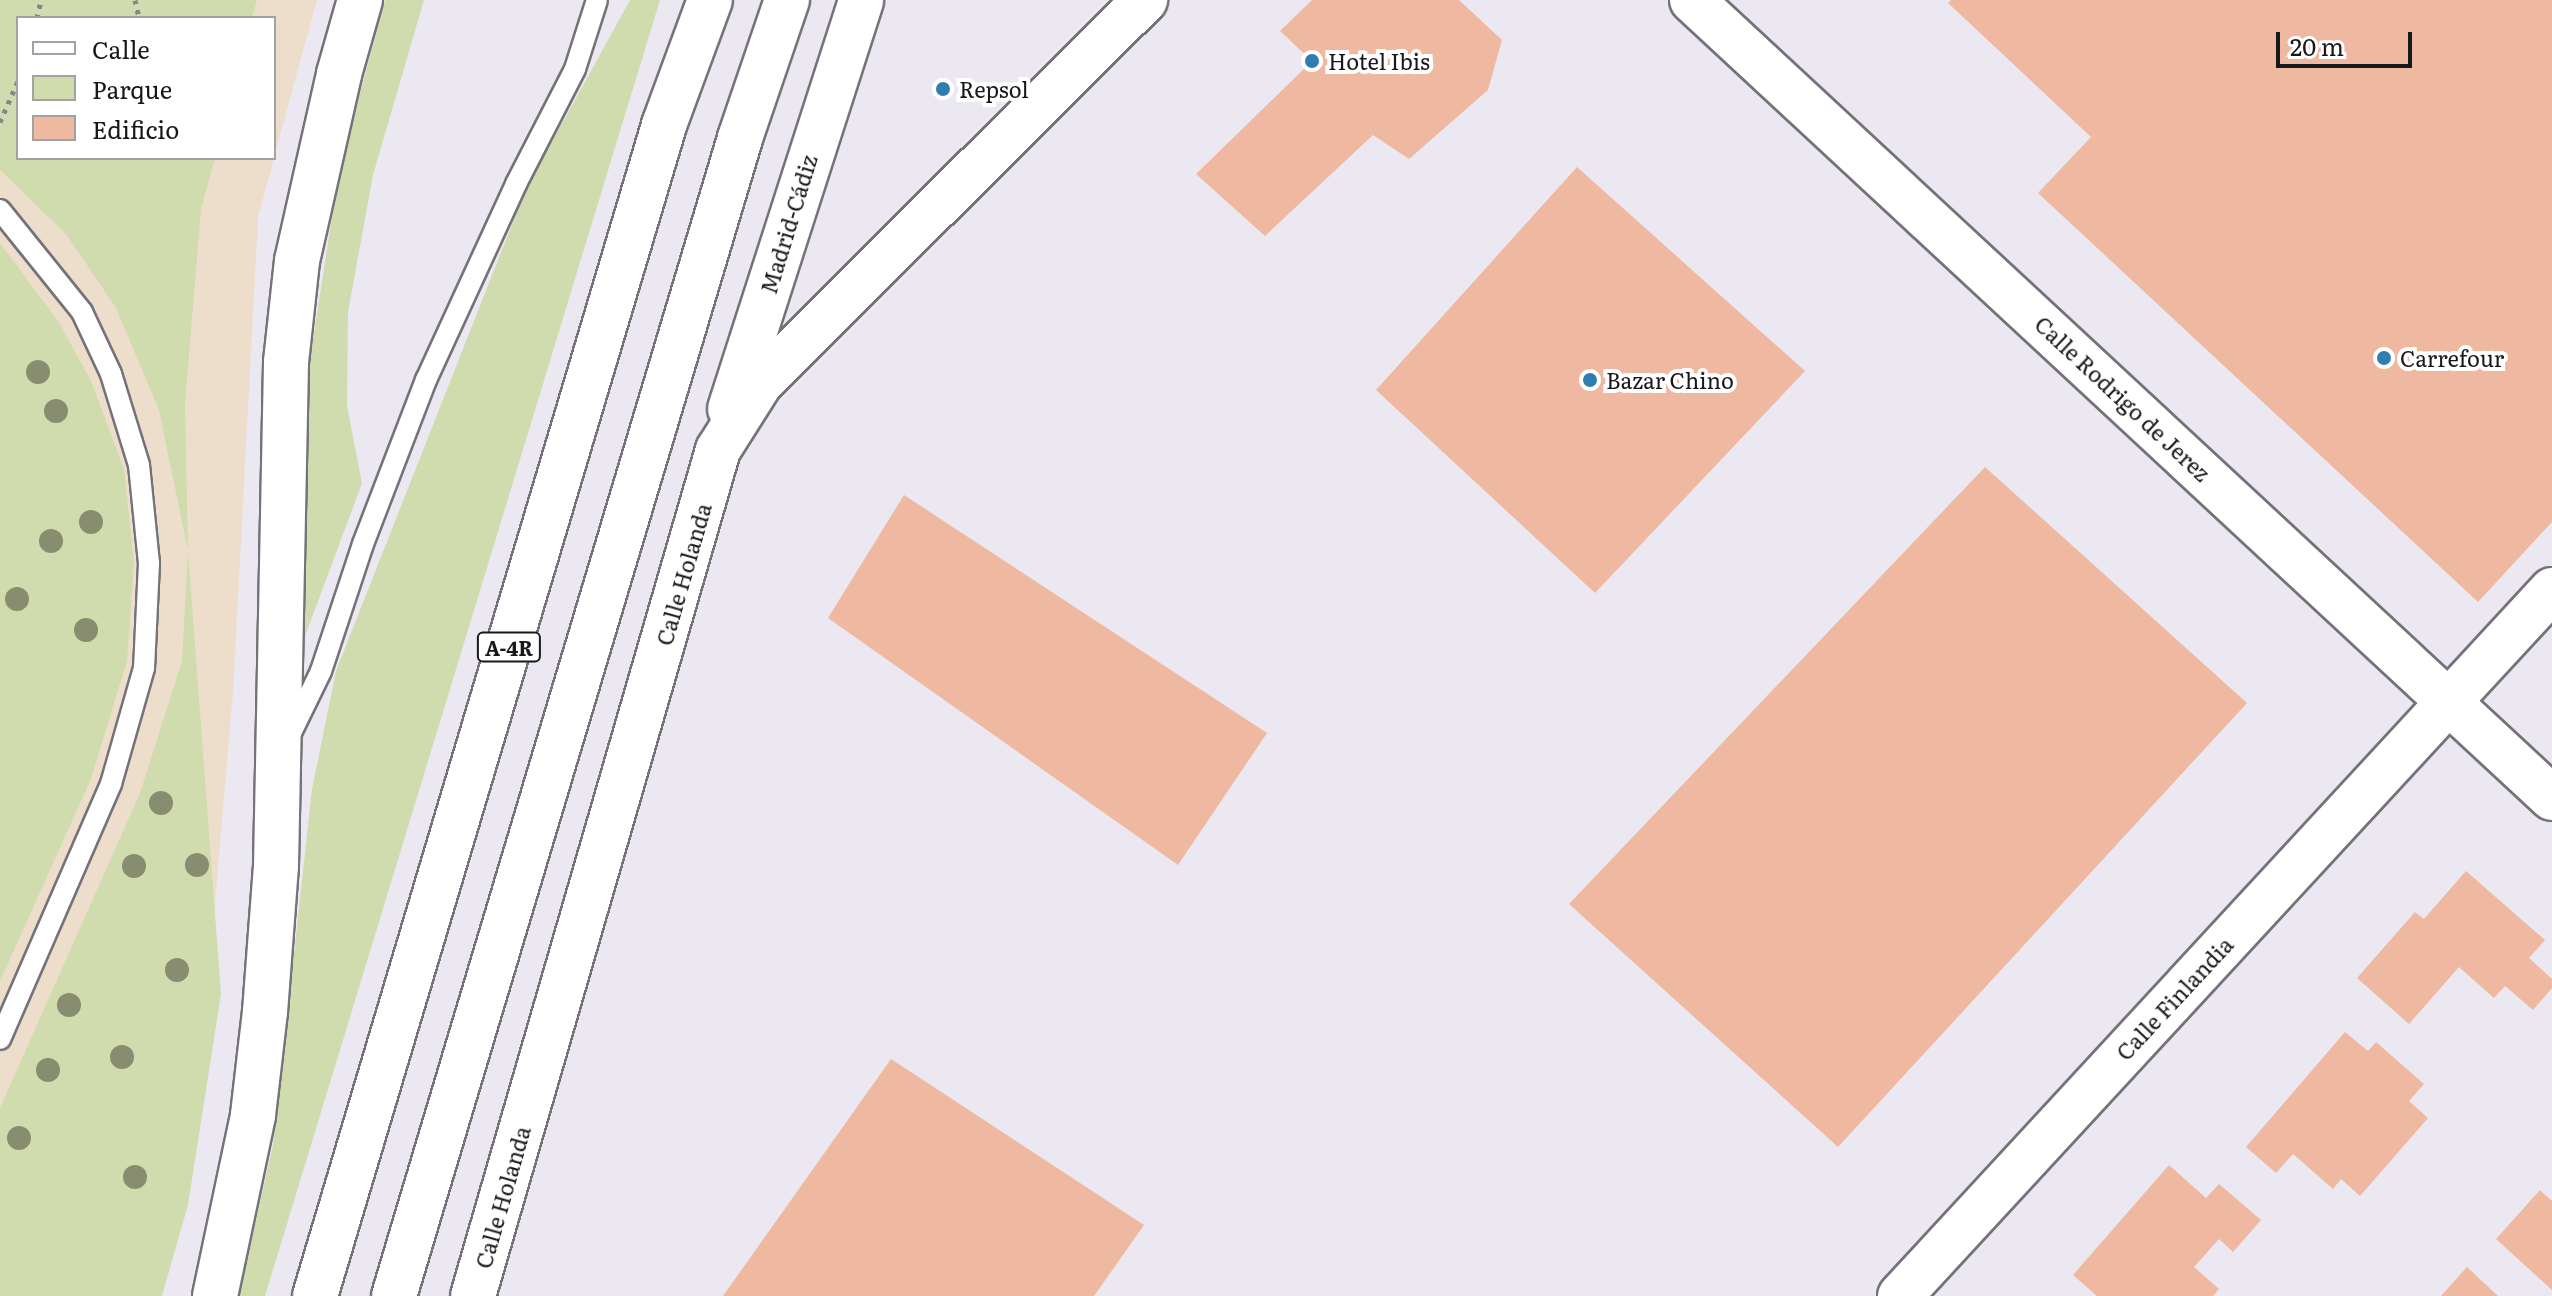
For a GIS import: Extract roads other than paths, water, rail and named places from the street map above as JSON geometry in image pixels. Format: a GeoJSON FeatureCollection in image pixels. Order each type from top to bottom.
{"type":"FeatureCollection","features":[{"type":"Feature","properties":{"kind":"main road"},"geometry":{"type":"LineString","coordinates":[[215,1296],[253,1115],[265,1012],[276,866],[289,333],[297,261],[339,74],[360,0]]}},
{"type":"Feature","properties":{"kind":"main road","name":"A-4R"},"geometry":{"type":"LineString","coordinates":[[315,1296],[664,125],[710,0]]}},
{"type":"Feature","properties":{"kind":"main road"},"geometry":{"type":"LineString","coordinates":[[394,1296],[740,138],[787,0]]}},
{"type":"Feature","properties":{"kind":"main road","name":"Madrid-Cádiz"},"geometry":{"type":"LineString","coordinates":[[718,450],[861,0]]}},
{"type":"Feature","properties":{"kind":"main road","name":"Calle Holanda"},"geometry":{"type":"LineString","coordinates":[[473,1296],[718,450],[761,382],[1145,0]]}},
{"type":"Feature","properties":{"kind":"main road","name":"Calle Rodrigo de Jerez"},"geometry":{"type":"LineString","coordinates":[[1697,1],[2552,798]]}},
{"type":"Feature","properties":{"kind":"main road","name":"Calle Finlandia"},"geometry":{"type":"LineString","coordinates":[[1900,1296],[2552,590]]}},
{"type":"Feature","properties":{"kind":"lane"},"geometry":{"type":"LineString","coordinates":[[279,757],[321,671],[363,544],[426,380],[516,184],[575,69],[597,0]]}},
{"type":"Feature","properties":{"kind":"lane"},"geometry":{"type":"LineString","coordinates":[[0,210],[82,312],[111,374],[139,465],[149,563],[144,668],[111,784],[0,1039]]}},
{"type":"Feature","properties":{"kind":"place","name":"Hotel Ibis"},"geometry":{"type":"Point","coordinates":[1312,61]}},
{"type":"Feature","properties":{"kind":"place","name":"Repsol"},"geometry":{"type":"Point","coordinates":[943,89]}},
{"type":"Feature","properties":{"kind":"place","name":"Carrefour"},"geometry":{"type":"Point","coordinates":[2384,358]}},
{"type":"Feature","properties":{"kind":"place","name":"Bazar Chino"},"geometry":{"type":"Point","coordinates":[1590,380]}}]}
